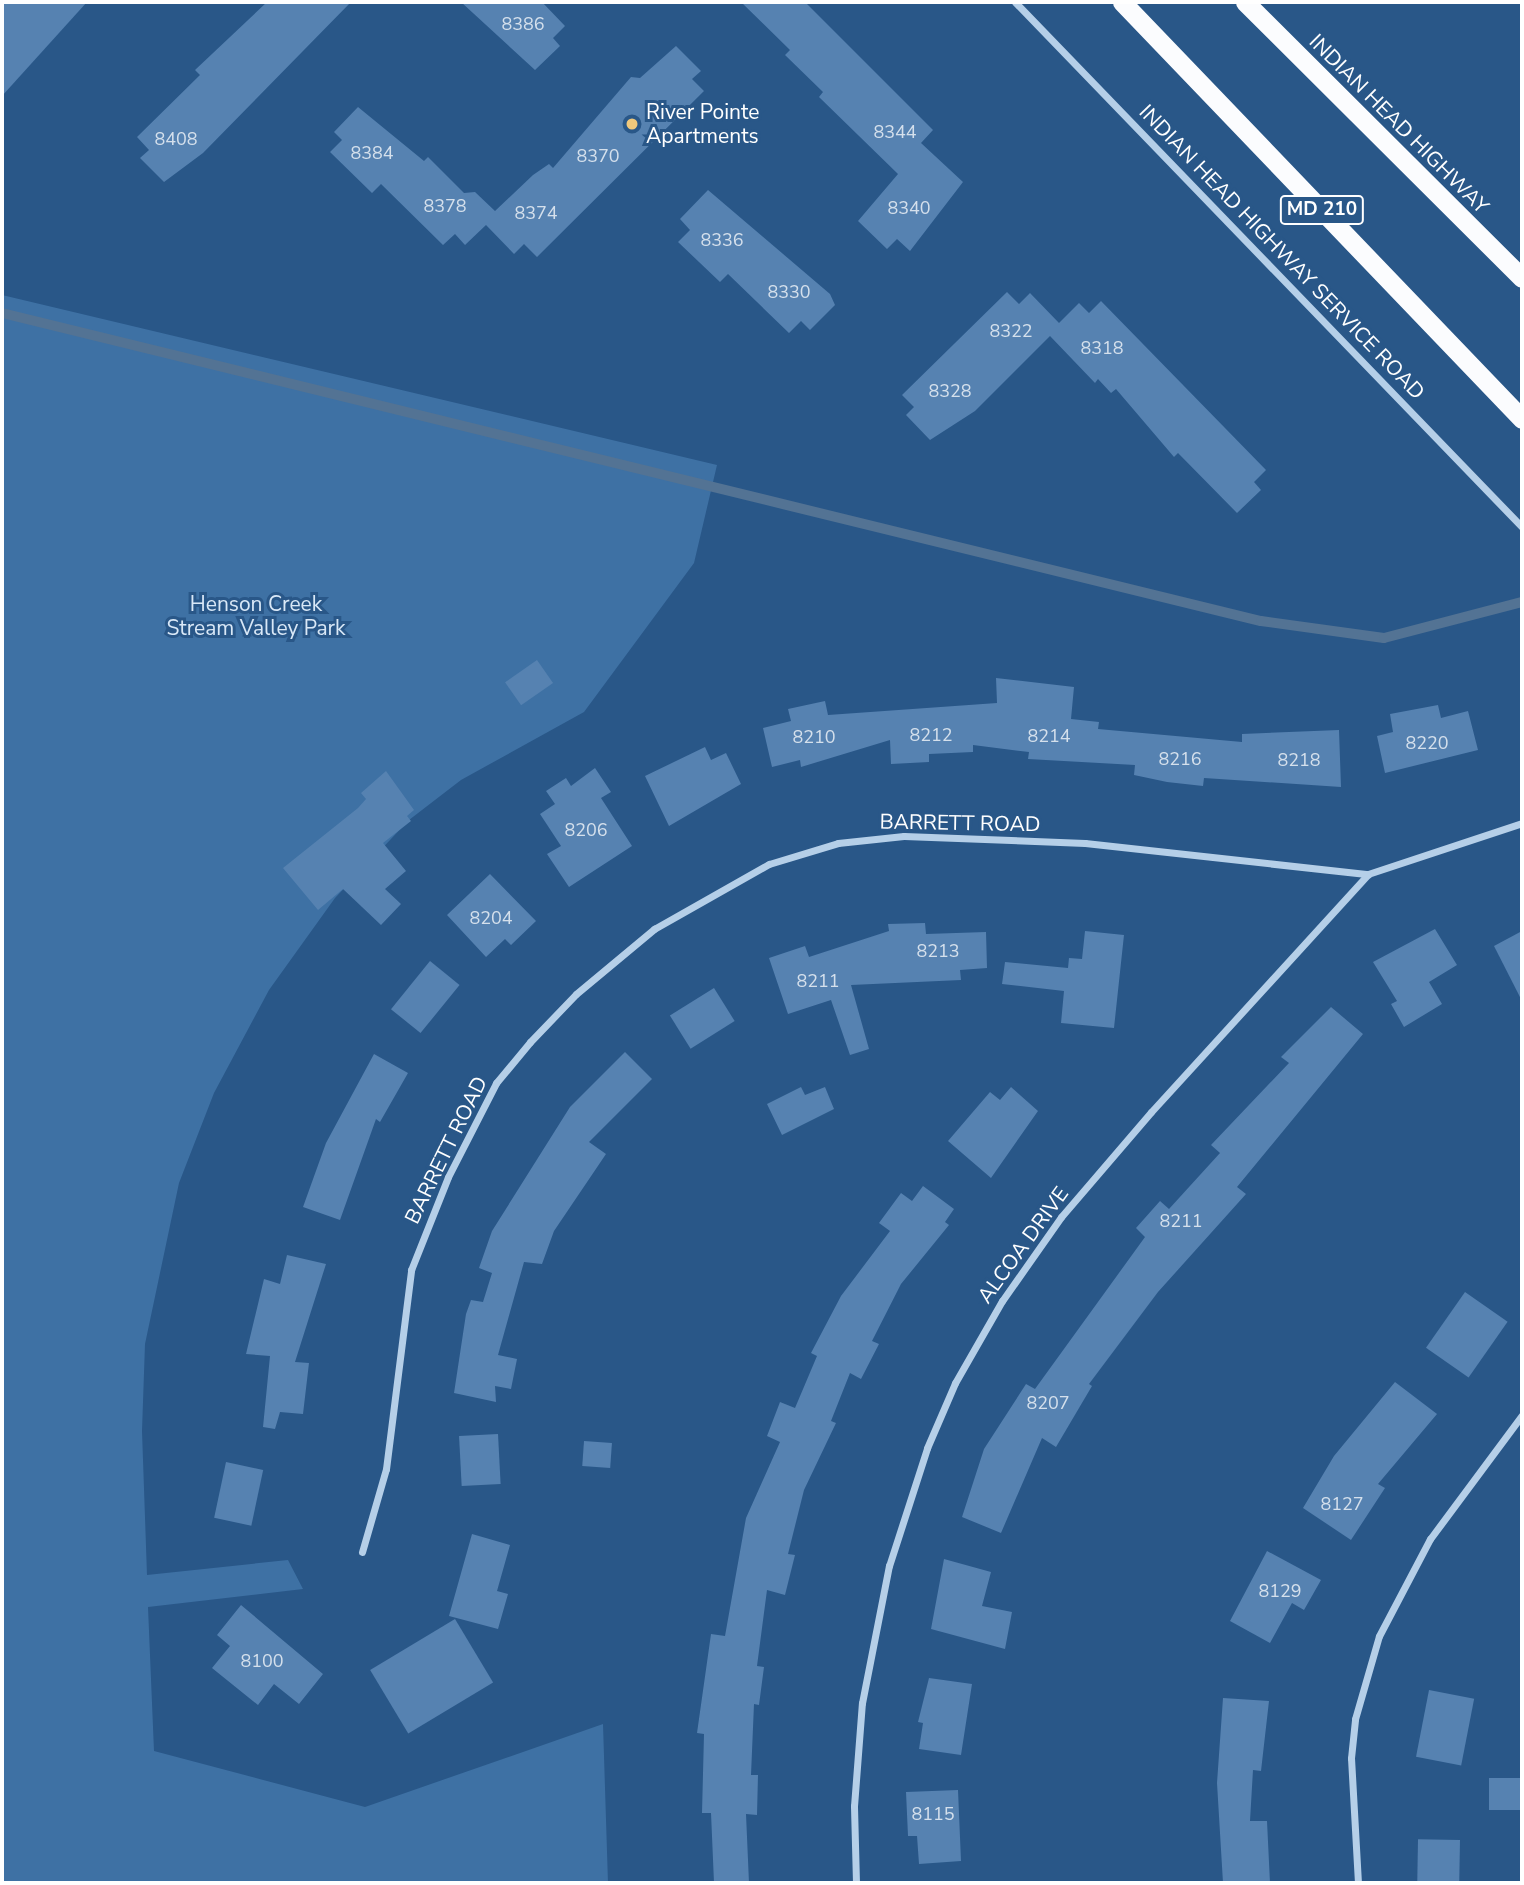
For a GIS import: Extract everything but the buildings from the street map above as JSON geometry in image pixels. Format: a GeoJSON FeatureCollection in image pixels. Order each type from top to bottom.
{"type":"FeatureCollection","features":[{"type":"Feature","properties":{"kind":"highway","name":"MD 210"},"geometry":{"type":"LineString","coordinates":[[1122,2],[1522,419]]}},
{"type":"Feature","properties":{"kind":"highway","name":"INDIAN HEAD HIGHWAY"},"geometry":{"type":"LineString","coordinates":[[1245,2],[1522,278]]}},
{"type":"Feature","properties":{"kind":"street","name":"INDIAN HEAD HIGHWAY SERVICE ROAD"},"geometry":{"type":"LineString","coordinates":[[1015,2],[1522,527]]}},
{"type":"Feature","properties":{"kind":"street","name":"ALCOA DRIVE"},"geometry":{"type":"LineString","coordinates":[[856,1883],[855,1794],[872,1647],[914,1485],[955,1383],[1002,1301],[1061,1217],[1368,874],[1522,823]]}},
{"type":"Feature","properties":{"kind":"street","name":"BARRETT ROAD"},"geometry":{"type":"LineString","coordinates":[[362,1552],[386,1469],[411,1270],[448,1177],[496,1083],[513,1062],[576,994],[654,929],[769,864],[838,843],[904,836],[1085,843],[1368,874]]}},
{"type":"Feature","properties":{"kind":"street"},"geometry":{"type":"LineString","coordinates":[[1358,1883],[1351,1758],[1355,1719],[1380,1636],[1430,1539],[1522,1415]]}},
{"type":"Feature","properties":{"kind":"green space","name":"Henson Creek Stream Valley Park"},"geometry":{"type":"Polygon","coordinates":[[[2,295],[717,465],[694,563],[584,712],[461,780],[409,820],[335,898],[269,990],[214,1093],[179,1183],[145,1344],[142,1431],[147,1575],[288,1560],[303,1589],[148,1607],[154,1751],[365,1807],[603,1724],[608,1883],[2,1883],[2,295]]]}},
{"type":"Feature","properties":{"kind":"waterway"},"geometry":{"type":"LineString","coordinates":[[2,313],[1261,621],[1384,638],[1522,602]]}},
{"type":"Feature","properties":{"kind":"place","name":"River Pointe Apartments"},"geometry":{"type":"Point","coordinates":[632,124]}}]}
